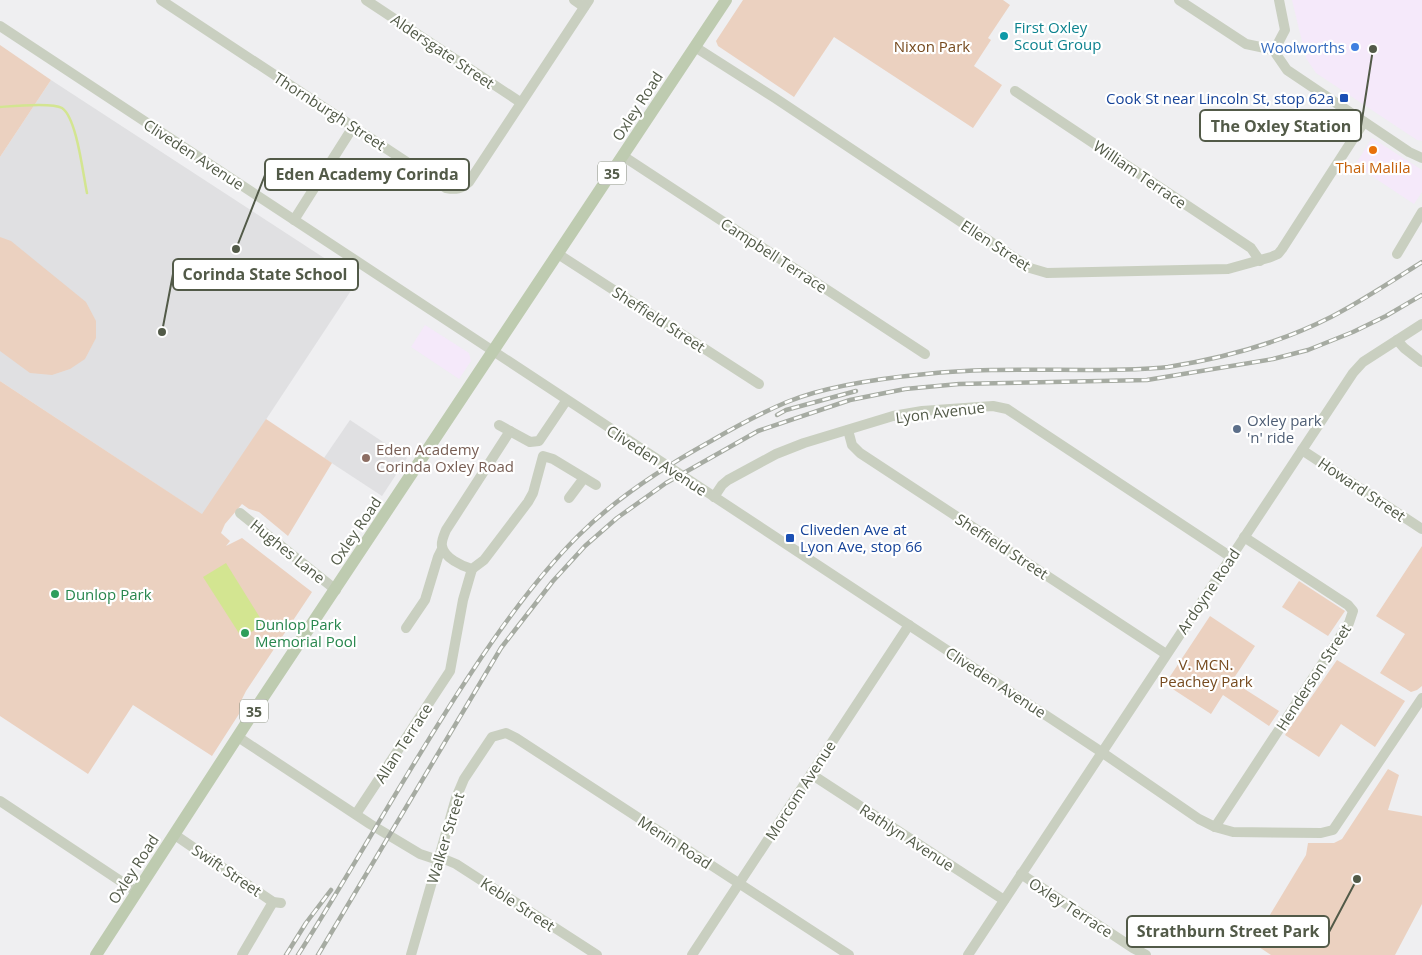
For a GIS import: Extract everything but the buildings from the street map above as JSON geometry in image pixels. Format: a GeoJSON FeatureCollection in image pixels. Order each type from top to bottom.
{"type":"FeatureCollection","features":[{"type":"Feature","properties":{"kind":"main road","name":"Oxley Road"},"geometry":{"type":"LineString","coordinates":[[96,955],[238,736],[726,0]]}},
{"type":"Feature","properties":{"kind":"street","name":"Thornburgh Street"},"geometry":{"type":"LineString","coordinates":[[161,0],[446,188],[455,190],[463,188],[469,182],[520,102],[587,4]]}},
{"type":"Feature","properties":{"kind":"street","name":"Aldersgate Street"},"geometry":{"type":"LineString","coordinates":[[366,0],[520,102]]}},
{"type":"Feature","properties":{"kind":"street"},"geometry":{"type":"LineString","coordinates":[[574,0],[587,4]]}},
{"type":"Feature","properties":{"kind":"street"},"geometry":{"type":"LineString","coordinates":[[1179,0],[1246,44],[1274,51],[1287,70],[1409,152],[1422,158]]}},
{"type":"Feature","properties":{"kind":"street"},"geometry":{"type":"LineString","coordinates":[[1274,51],[1285,30],[1279,0]]}},
{"type":"Feature","properties":{"kind":"street","name":"Cliveden Avenue"},"geometry":{"type":"LineString","coordinates":[[0,26],[493,353],[714,496],[1199,819],[1215,827],[1233,832],[1321,833],[1333,830],[1341,822],[1422,698]]}},
{"type":"Feature","properties":{"kind":"street","name":"Ellen Street"},"geometry":{"type":"LineString","coordinates":[[695,47],[1030,268],[1047,273],[1228,269],[1260,261],[1278,254],[1364,122]]}},
{"type":"Feature","properties":{"kind":"street","name":"William Terrace"},"geometry":{"type":"LineString","coordinates":[[1016,91],[1251,248],[1260,261]]}},
{"type":"Feature","properties":{"kind":"street"},"geometry":{"type":"LineString","coordinates":[[294,220],[353,127]]}},
{"type":"Feature","properties":{"kind":"street","name":"Campbell Terrace"},"geometry":{"type":"LineString","coordinates":[[623,156],[925,354]]}},
{"type":"Feature","properties":{"kind":"street"},"geometry":{"type":"LineString","coordinates":[[1397,254],[1422,212]]}},
{"type":"Feature","properties":{"kind":"street","name":"Sheffield Street"},"geometry":{"type":"LineString","coordinates":[[558,254],[759,384]]}},
{"type":"Feature","properties":{"kind":"street","name":"Ardoyne Road"},"geometry":{"type":"LineString","coordinates":[[968,955],[1353,373],[1363,362],[1422,324]]}},
{"type":"Feature","properties":{"kind":"street"},"geometry":{"type":"LineString","coordinates":[[1397,340],[1422,362]]}},
{"type":"Feature","properties":{"kind":"street"},"geometry":{"type":"LineString","coordinates":[[442,549],[447,555],[472,569],[484,560],[533,493],[543,456],[540,441],[566,401]]}},
{"type":"Feature","properties":{"kind":"street","name":"Lyon Avenue"},"geometry":{"type":"LineString","coordinates":[[714,496],[728,480],[776,454],[848,430],[893,416],[922,411],[993,406],[1007,409],[1231,557]]}},
{"type":"Feature","properties":{"kind":"street"},"geometry":{"type":"LineString","coordinates":[[499,424],[530,442],[540,441]]}},
{"type":"Feature","properties":{"kind":"street","name":"Sheffield Street"},"geometry":{"type":"LineString","coordinates":[[848,430],[852,446],[860,453],[1166,654]]}},
{"type":"Feature","properties":{"kind":"street"},"geometry":{"type":"LineString","coordinates":[[406,628],[425,600],[442,549],[441,544],[449,525],[510,431]]}},
{"type":"Feature","properties":{"kind":"street","name":"Howard Street"},"geometry":{"type":"LineString","coordinates":[[1302,450],[1422,529]]}},
{"type":"Feature","properties":{"kind":"street"},"geometry":{"type":"LineString","coordinates":[[543,456],[554,459],[596,485]]}},
{"type":"Feature","properties":{"kind":"street"},"geometry":{"type":"LineString","coordinates":[[570,498],[584,478]]}},
{"type":"Feature","properties":{"kind":"street","name":"Hughes Lane"},"geometry":{"type":"LineString","coordinates":[[240,512],[336,590]]}},
{"type":"Feature","properties":{"kind":"street","name":"Henderson Street"},"geometry":{"type":"LineString","coordinates":[[1215,827],[1353,611],[1348,605],[1244,537]]}},
{"type":"Feature","properties":{"kind":"street","name":"Allan Terrace"},"geometry":{"type":"LineString","coordinates":[[356,814],[450,671],[463,600],[472,569]]}},
{"type":"Feature","properties":{"kind":"street","name":"Morcom Avenue"},"geometry":{"type":"LineString","coordinates":[[692,955],[909,625]]}},
{"type":"Feature","properties":{"kind":"street","name":"Walker Street"},"geometry":{"type":"LineString","coordinates":[[410,955],[456,798],[464,779],[492,737],[500,733]]}},
{"type":"Feature","properties":{"kind":"street","name":"Menin Road"},"geometry":{"type":"LineString","coordinates":[[500,733],[506,733],[516,738],[849,955]]}},
{"type":"Feature","properties":{"kind":"street"},"geometry":{"type":"LineString","coordinates":[[238,736],[420,854],[438,858]]}},
{"type":"Feature","properties":{"kind":"street","name":"Rathlyn Avenue"},"geometry":{"type":"LineString","coordinates":[[811,774],[1004,900]]}},
{"type":"Feature","properties":{"kind":"street"},"geometry":{"type":"LineString","coordinates":[[0,801],[137,892]]}},
{"type":"Feature","properties":{"kind":"street","name":"Swift Street"},"geometry":{"type":"LineString","coordinates":[[174,835],[277,902],[242,955]]}},
{"type":"Feature","properties":{"kind":"street","name":"Keble Street"},"geometry":{"type":"LineString","coordinates":[[438,858],[456,864],[597,955]]}},
{"type":"Feature","properties":{"kind":"street","name":"Oxley Terrace"},"geometry":{"type":"LineString","coordinates":[[1021,874],[1146,955]]}},
{"type":"Feature","properties":{"kind":"shaded area"},"geometry":{"type":"Polygon","coordinates":[[[1292,0],[1422,0],[1422,141],[1417,140],[1316,73],[1306,58],[1292,0]]]}},
{"type":"Feature","properties":{"kind":"shaded area"},"geometry":{"type":"Polygon","coordinates":[[[51,80],[358,280],[203,515],[0,381],[0,157],[51,80]]]}},
{"type":"Feature","properties":{"kind":"shaded area"},"geometry":{"type":"Polygon","coordinates":[[[1372,138],[1422,170],[1422,192],[1414,204],[1355,165],[1372,138]]]}},
{"type":"Feature","properties":{"kind":"shaded area"},"geometry":{"type":"Polygon","coordinates":[[[425,325],[469,353],[471,361],[459,379],[411,347],[425,325]]]}},
{"type":"Feature","properties":{"kind":"shaded area","name":"Eden Academy Corinda Oxley Road"},"geometry":{"type":"Polygon","coordinates":[[[350,420],[407,458],[382,496],[324,458],[350,420]]]}},
{"type":"Feature","properties":{"kind":"shaded area"},"geometry":{"type":"Polygon","coordinates":[[[226,563],[264,624],[242,638],[203,577],[226,563]]]}},
{"type":"Feature","properties":{"kind":"green space","name":"Nixon Park"},"geometry":{"type":"Polygon","coordinates":[[[743,0],[1003,0],[1010,5],[988,38],[991,40],[974,66],[1002,85],[973,128],[834,37],[794,97],[718,46],[716,41],[743,0]]]}},
{"type":"Feature","properties":{"kind":"green space"},"geometry":{"type":"Polygon","coordinates":[[[0,45],[51,80],[0,157],[0,45]]]}},
{"type":"Feature","properties":{"kind":"green space"},"geometry":{"type":"Polygon","coordinates":[[[0,237],[11,241],[86,302],[96,321],[96,338],[85,359],[70,369],[52,375],[30,373],[0,351],[0,237]]]}},
{"type":"Feature","properties":{"kind":"green space","name":"Dunlop Park"},"geometry":{"type":"Polygon","coordinates":[[[0,381],[202,514],[266,419],[332,463],[288,536],[259,512],[249,509],[242,504],[225,524],[221,533],[230,541],[226,546],[242,538],[312,592],[246,691],[241,701],[239,714],[212,756],[133,705],[88,774],[0,716],[0,381]]]}},
{"type":"Feature","properties":{"kind":"green space"},"geometry":{"type":"Polygon","coordinates":[[[1422,546],[1422,686],[1411,692],[1380,673],[1405,634],[1376,616],[1422,546]]]}},
{"type":"Feature","properties":{"kind":"green space"},"geometry":{"type":"Polygon","coordinates":[[[1299,581],[1345,611],[1328,636],[1282,607],[1299,581]]]}},
{"type":"Feature","properties":{"kind":"green space","name":"V. MCN. Peachey Park"},"geometry":{"type":"Polygon","coordinates":[[[1210,616],[1255,646],[1232,681],[1279,711],[1269,726],[1223,695],[1211,714],[1165,684],[1210,616]]]}},
{"type":"Feature","properties":{"kind":"green space"},"geometry":{"type":"Polygon","coordinates":[[[1337,660],[1405,701],[1375,747],[1341,724],[1319,757],[1285,735],[1337,660]]]}},
{"type":"Feature","properties":{"kind":"green space"},"geometry":{"type":"Polygon","coordinates":[[[1388,769],[1399,775],[1388,810],[1422,816],[1422,904],[1395,955],[1271,955],[1253,943],[1306,855],[1308,843],[1334,843],[1342,839],[1388,769]]]}},
{"type":"Feature","properties":{"kind":"waterway"},"geometry":{"type":"LineString","coordinates":[[0,107],[50,105],[62,108],[72,123],[87,193]]}},
{"type":"Feature","properties":{"kind":"railway"},"geometry":{"type":"LineString","coordinates":[[298,955],[450,705],[522,600],[563,551],[593,522],[624,496],[676,461],[739,425],[787,402],[819,391],[855,383],[946,372],[1158,368],[1231,354],[1292,335],[1331,317],[1366,298],[1422,262]]}},
{"type":"Feature","properties":{"kind":"railway"},"geometry":{"type":"LineString","coordinates":[[318,955],[501,648],[553,581],[585,546],[617,518],[666,483],[758,431],[850,400],[905,389],[959,384],[1147,380],[1273,359],[1308,350],[1353,332],[1422,295]]}},
{"type":"Feature","properties":{"kind":"railway"},"geometry":{"type":"LineString","coordinates":[[777,415],[786,410],[856,391]]}},
{"type":"Feature","properties":{"kind":"railway"},"geometry":{"type":"LineString","coordinates":[[286,955],[306,923],[331,890]]}},
{"type":"Feature","properties":{"kind":"place","name":"First Oxley Scout Group"},"geometry":{"type":"Point","coordinates":[1004,36]}},
{"type":"Feature","properties":{"kind":"place","name":"Woolworths"},"geometry":{"type":"Point","coordinates":[1355,47]}},
{"type":"Feature","properties":{"kind":"place","name":"The Oxley Station"},"geometry":{"type":"Point","coordinates":[1373,49]}},
{"type":"Feature","properties":{"kind":"place","name":"Cook St near Lincoln St, stop 62a"},"geometry":{"type":"Point","coordinates":[1344,98]}},
{"type":"Feature","properties":{"kind":"place","name":"Thai Malila"},"geometry":{"type":"Point","coordinates":[1373,150]}},
{"type":"Feature","properties":{"kind":"place","name":"Eden Academy Corinda"},"geometry":{"type":"Point","coordinates":[236,249]}},
{"type":"Feature","properties":{"kind":"place","name":"Corinda State School"},"geometry":{"type":"Point","coordinates":[162,332]}},
{"type":"Feature","properties":{"kind":"place","name":"Oxley park 'n' ride"},"geometry":{"type":"Point","coordinates":[1237,429]}},
{"type":"Feature","properties":{"kind":"place","name":"Eden Academy Corinda Oxley Road"},"geometry":{"type":"Point","coordinates":[366,458]}},
{"type":"Feature","properties":{"kind":"place","name":"Cliveden Ave at Lyon Ave, stop 66"},"geometry":{"type":"Point","coordinates":[790,538]}},
{"type":"Feature","properties":{"kind":"place","name":"Dunlop Park"},"geometry":{"type":"Point","coordinates":[55,594]}},
{"type":"Feature","properties":{"kind":"place","name":"Dunlop Park Memorial Pool"},"geometry":{"type":"Point","coordinates":[245,633]}},
{"type":"Feature","properties":{"kind":"place","name":"Strathburn Street Park"},"geometry":{"type":"Point","coordinates":[1357,879]}}]}
